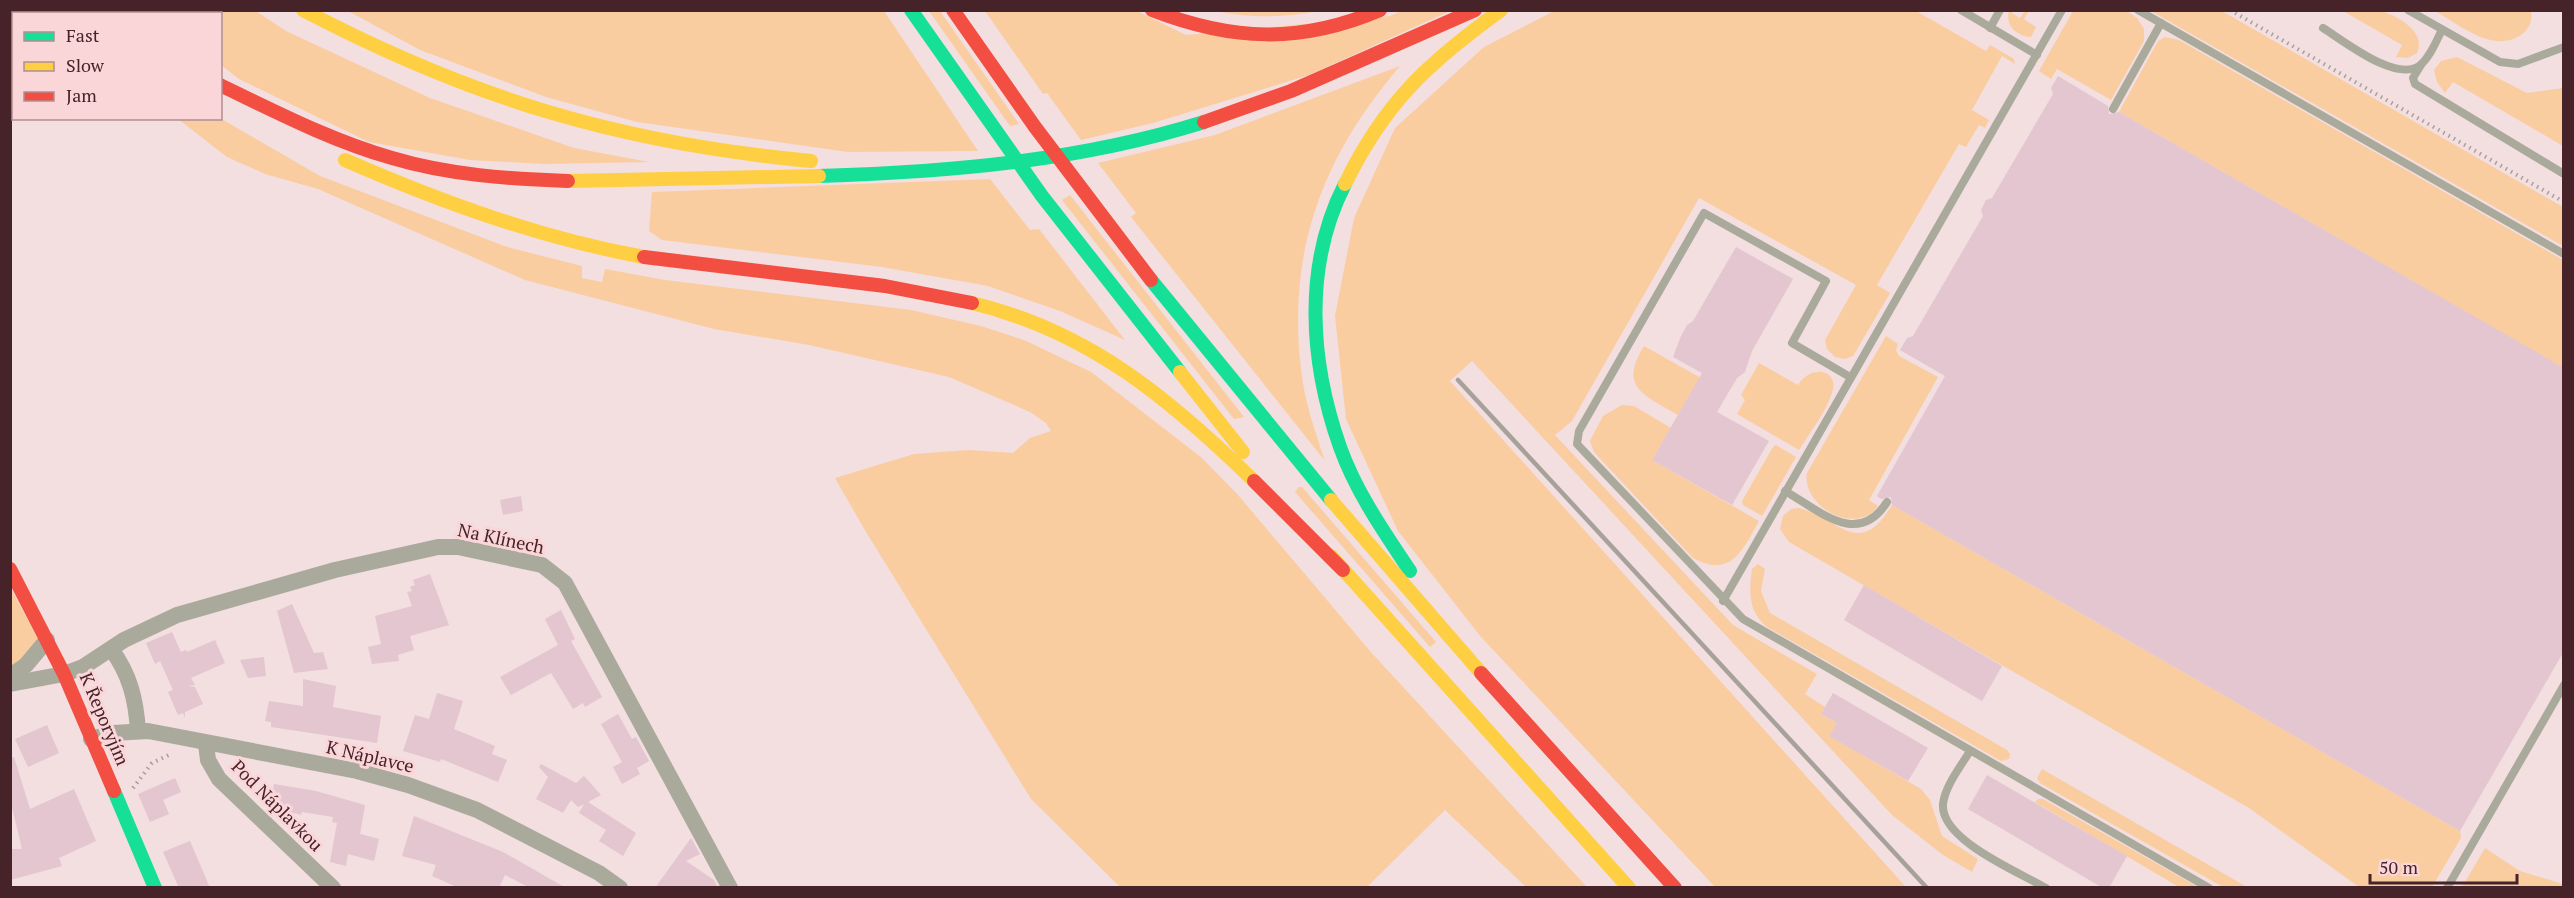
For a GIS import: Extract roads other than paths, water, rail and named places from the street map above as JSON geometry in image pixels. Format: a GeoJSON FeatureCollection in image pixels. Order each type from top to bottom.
{"type":"FeatureCollection","features":[{"type":"Feature","properties":{"kind":"main road"},"geometry":{"type":"LineString","coordinates":[[303,10],[376,48],[476,92],[556,118],[624,135],[698,148],[784,159],[861,164],[985,164]]}},
{"type":"Feature","properties":{"kind":"main road"},"geometry":{"type":"LineString","coordinates":[[911,10],[1042,196],[1172,366],[1343,570],[1629,888]]}},
{"type":"Feature","properties":{"kind":"main road"},"geometry":{"type":"LineString","coordinates":[[953,10],[1032,123],[1264,421],[1558,765],[1675,888]]}},
{"type":"Feature","properties":{"kind":"main road"},"geometry":{"type":"LineString","coordinates":[[1152,10],[1202,28],[1266,36],[1326,29],[1380,10]]}},
{"type":"Feature","properties":{"kind":"main road"},"geometry":{"type":"LineString","coordinates":[[222,87],[342,143],[419,165],[501,177],[589,182],[858,176],[1071,154],[1179,130],[1323,76],[1475,10]]}},
{"type":"Feature","properties":{"kind":"main road"},"geometry":{"type":"LineString","coordinates":[[1473,665],[1382,529],[1340,448],[1320,379],[1315,341],[1316,300],[1320,261],[1332,212],[1351,165],[1371,131],[1401,92],[1430,63],[1501,10]]}},
{"type":"Feature","properties":{"kind":"main road"},"geometry":{"type":"LineString","coordinates":[[222,88],[254,114],[324,150],[428,195],[576,242],[672,261],[926,293],[986,306],[1050,329],[1109,359],[1172,407],[1343,570]]}},
{"type":"Feature","properties":{"kind":"main road","name":"K Řeporyjím"},"geometry":{"type":"LineString","coordinates":[[10,569],[64,674],[155,888]]}},
{"type":"Feature","properties":{"kind":"street","name":"Na Klínech"},"geometry":{"type":"LineString","coordinates":[[10,684],[64,674],[83,667],[124,640],[177,615],[323,573],[438,547],[458,546],[542,565],[565,582],[730,888]]}},
{"type":"Feature","properties":{"kind":"street"},"geometry":{"type":"LineString","coordinates":[[10,676],[26,665],[47,640]]}},
{"type":"Feature","properties":{"kind":"street","name":"K Řeporyjím"},"geometry":{"type":"LineString","coordinates":[[111,650],[122,663],[132,686],[138,731]]}},
{"type":"Feature","properties":{"kind":"street","name":"K Náplavce"},"geometry":{"type":"LineString","coordinates":[[92,740],[113,733],[138,731],[357,771],[408,785],[477,810],[599,873],[620,888]]}},
{"type":"Feature","properties":{"kind":"street","name":"Pod Náplavkou"},"geometry":{"type":"LineString","coordinates":[[206,744],[208,760],[219,779],[333,888]]}},
{"type":"Feature","properties":{"kind":"lane"},"geometry":{"type":"LineString","coordinates":[[1960,10],[2037,55]]}},
{"type":"Feature","properties":{"kind":"lane"},"geometry":{"type":"LineString","coordinates":[[1990,28],[2000,10]]}},
{"type":"Feature","properties":{"kind":"lane"},"geometry":{"type":"LineString","coordinates":[[1723,601],[2062,10]]}},
{"type":"Feature","properties":{"kind":"lane"},"geometry":{"type":"LineString","coordinates":[[2138,10],[2564,254]]}},
{"type":"Feature","properties":{"kind":"lane"},"geometry":{"type":"LineString","coordinates":[[2408,10],[2491,58],[2508,64],[2528,61],[2564,47]]}},
{"type":"Feature","properties":{"kind":"lane"},"geometry":{"type":"LineString","coordinates":[[2113,109],[2160,23]]}},
{"type":"Feature","properties":{"kind":"lane"},"geometry":{"type":"LineString","coordinates":[[2323,28],[2395,70],[2414,69],[2421,65]]}},
{"type":"Feature","properties":{"kind":"lane"},"geometry":{"type":"LineString","coordinates":[[2442,30],[2413,78],[2415,84],[2564,174]]}},
{"type":"Feature","properties":{"kind":"lane"},"geometry":{"type":"LineString","coordinates":[[1850,377],[1792,343],[1826,281],[1704,213],[1577,437],[1582,452],[1723,601],[1743,619],[2209,888]]}},
{"type":"Feature","properties":{"kind":"lane"},"geometry":{"type":"LineString","coordinates":[[1785,491],[1850,526],[1864,524],[1876,517],[1887,502]]}},
{"type":"Feature","properties":{"kind":"lane"},"geometry":{"type":"LineString","coordinates":[[2447,888],[2564,685]]}},
{"type":"Feature","properties":{"kind":"lane"},"geometry":{"type":"LineString","coordinates":[[1970,751],[1946,794],[1943,812],[1947,822],[1959,838],[2046,888]]}},
{"type":"Feature","properties":{"kind":"lane"},"geometry":{"type":"LineString","coordinates":[[1536,787],[1547,776]]}},
{"type":"Feature","properties":{"kind":"railway"},"geometry":{"type":"LineString","coordinates":[[1458,380],[1927,888]]}}]}
